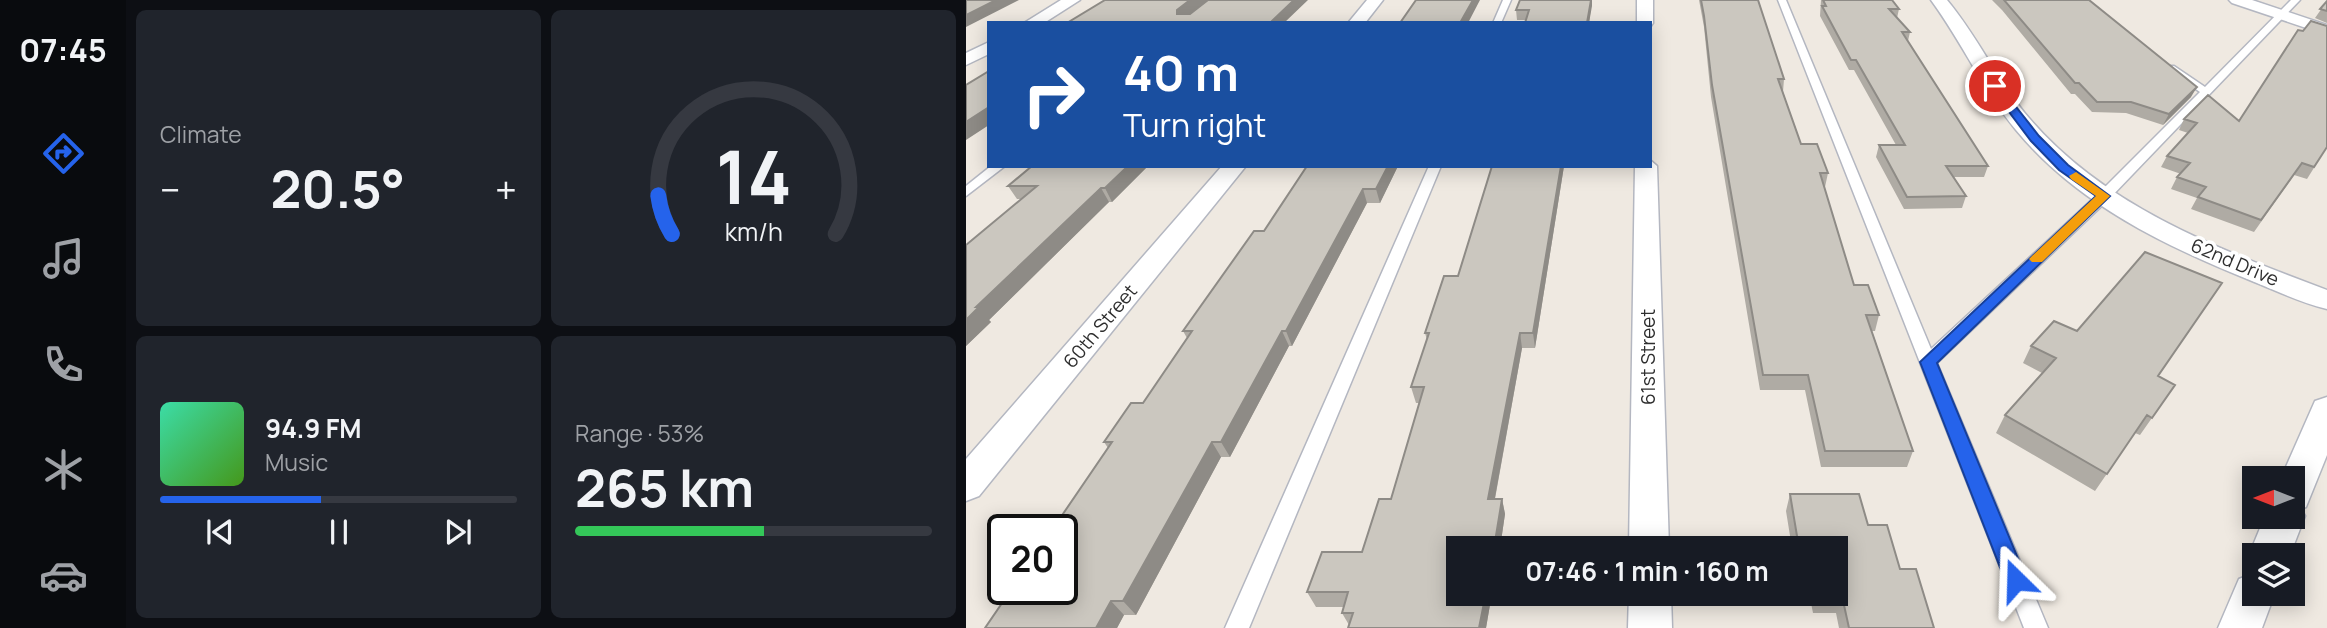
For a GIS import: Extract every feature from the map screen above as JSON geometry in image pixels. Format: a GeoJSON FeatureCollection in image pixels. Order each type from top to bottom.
{"type":"FeatureCollection","features":[{"type":"Feature","properties":{"kind":"street"},"geometry":{"type":"LineString","coordinates":[[1035,21],[1072,0]]}},
{"type":"Feature","properties":{"kind":"street"},"geometry":{"type":"LineString","coordinates":[[1358,21],[1375,0]]}},
{"type":"Feature","properties":{"kind":"street"},"geometry":{"type":"LineString","coordinates":[[1645,0],[1645,21]]}},
{"type":"Feature","properties":{"kind":"street","name":"62nd Drive"},"geometry":{"type":"LineString","coordinates":[[1939,0],[1959,25],[1995,86],[2035,138],[2063,167],[2144,220],[2182,239],[2327,300]]}},
{"type":"Feature","properties":{"kind":"street"},"geometry":{"type":"LineString","coordinates":[[2237,0],[2327,30]]}},
{"type":"Feature","properties":{"kind":"street"},"geometry":{"type":"LineString","coordinates":[[966,60],[987,48]]}},
{"type":"Feature","properties":{"kind":"street","name":"60th Street"},"geometry":{"type":"LineString","coordinates":[[966,485],[1233,168]]}},
{"type":"Feature","properties":{"kind":"street","name":"61st Street"},"geometry":{"type":"LineString","coordinates":[[1646,168],[1649,536]]}},
{"type":"Feature","properties":{"kind":"street"},"geometry":{"type":"LineString","coordinates":[[2304,466],[2327,410]]}},
{"type":"Feature","properties":{"kind":"street"},"geometry":{"type":"LineString","coordinates":[[1650,606],[1650,628]]}},
{"type":"Feature","properties":{"kind":"street"},"geometry":{"type":"LineString","coordinates":[[2240,628],[2249,606]]}},
{"type":"Feature","properties":{"kind":"lane"},"geometry":{"type":"LineString","coordinates":[[1498,21],[1507,0]]}},
{"type":"Feature","properties":{"kind":"lane"},"geometry":{"type":"LineString","coordinates":[[1782,0],[2036,628]]}},
{"type":"Feature","properties":{"kind":"lane"},"geometry":{"type":"LineString","coordinates":[[1928,362],[2104,196],[2297,0]]}},
{"type":"Feature","properties":{"kind":"lane"},"geometry":{"type":"LineString","coordinates":[[2158,59],[2206,92]]}},
{"type":"Feature","properties":{"kind":"lane"},"geometry":{"type":"LineString","coordinates":[[966,192],[996,168]]}},
{"type":"Feature","properties":{"kind":"lane"},"geometry":{"type":"LineString","coordinates":[[1237,628],[1434,168]]}},
{"type":"Feature","properties":{"kind":"building"},"geometry":{"type":"Polygon","coordinates":[[[966,0],[996,0],[966,15],[966,0]]]}},
{"type":"Feature","properties":{"kind":"building"},"geometry":{"type":"Polygon","coordinates":[[[1105,0],[1190,0],[1177,10],[1177,14],[1190,14],[1208,0],[1294,0],[1272,21],[1070,21],[1105,0]]]}},
{"type":"Feature","properties":{"kind":"building"},"geometry":{"type":"Polygon","coordinates":[[[1416,0],[1473,0],[1461,21],[1401,21],[1416,0]]]}},
{"type":"Feature","properties":{"kind":"building"},"geometry":{"type":"Polygon","coordinates":[[[1520,0],[1591,0],[1587,21],[1526,21],[1529,10],[1516,10],[1520,0]]]}},
{"type":"Feature","properties":{"kind":"building"},"geometry":{"type":"Polygon","coordinates":[[[1701,0],[1758,0],[1784,79],[1778,79],[1801,144],[1817,144],[1828,173],[1820,173],[1854,285],[1868,285],[1879,315],[1866,315],[1913,451],[1825,451],[1808,375],[1763,375],[1712,85],[1701,0]]]}},
{"type":"Feature","properties":{"kind":"building"},"geometry":{"type":"Polygon","coordinates":[[[1823,0],[1892,0],[1899,9],[1889,9],[1910,32],[1902,32],[1988,166],[1946,166],[1966,196],[1907,197],[1879,145],[1905,145],[1856,60],[1851,60],[1822,6],[1826,6],[1823,0]]]}},
{"type":"Feature","properties":{"kind":"building"},"geometry":{"type":"Polygon","coordinates":[[[2004,0],[2089,0],[2197,87],[2169,114],[2131,102],[2097,102],[2079,83],[2075,83],[2004,0]]]}},
{"type":"Feature","properties":{"kind":"building"},"geometry":{"type":"Polygon","coordinates":[[[2327,1],[2327,11],[2320,9],[2327,1]]]}},
{"type":"Feature","properties":{"kind":"building"},"geometry":{"type":"Polygon","coordinates":[[[2311,21],[2327,26],[2327,147],[2314,167],[2302,163],[2261,220],[2198,197],[2206,187],[2177,177],[2190,163],[2167,156],[2197,123],[2184,119],[2208,95],[2239,121],[2298,30],[2303,31],[2311,21]]]}},
{"type":"Feature","properties":{"kind":"building"},"geometry":{"type":"Polygon","coordinates":[[[987,72],[987,108],[966,122],[966,85],[987,72]]]}},
{"type":"Feature","properties":{"kind":"building"},"geometry":{"type":"Polygon","coordinates":[[[1030,168],[1126,168],[1105,188],[1101,188],[976,307],[979,307],[966,320],[966,245],[1037,186],[1008,186],[1030,168]]]}},
{"type":"Feature","properties":{"kind":"building"},"geometry":{"type":"Polygon","coordinates":[[[1306,168],[1387,168],[1376,189],[1363,189],[1286,331],[1282,331],[1221,442],[1212,442],[1123,601],[1111,601],[1096,628],[985,628],[1001,605],[1078,605],[1078,514],[1063,514],[1112,442],[1104,442],[1131,403],[1143,403],[1192,331],[1183,331],[1254,231],[1264,231],[1306,168]]]}},
{"type":"Feature","properties":{"kind":"building"},"geometry":{"type":"Polygon","coordinates":[[[1491,168],[1561,168],[1533,333],[1520,333],[1488,499],[1502,499],[1496,536],[1446,536],[1446,606],[1483,606],[1479,628],[1348,628],[1353,613],[1342,613],[1348,592],[1307,592],[1322,552],[1362,552],[1379,499],[1391,499],[1424,387],[1411,387],[1444,276],[1458,276],[1491,168]]]}},
{"type":"Feature","properties":{"kind":"building"},"geometry":{"type":"Polygon","coordinates":[[[2145,252],[2222,283],[2158,376],[2175,385],[2152,418],[2147,415],[2107,474],[2005,415],[2056,358],[2031,346],[2054,321],[2077,331],[2145,252]]]}},
{"type":"Feature","properties":{"kind":"building"},"geometry":{"type":"Polygon","coordinates":[[[1790,494],[1859,494],[1868,525],[1887,525],[1900,569],[1916,569],[1934,628],[1849,628],[1844,606],[1848,606],[1848,536],[1797,536],[1790,494]]]}},
{"type":"Feature","properties":{"kind":"slow traffic"},"geometry":{"type":"LineString","coordinates":[[2037,259],[2104,196],[2076,176]]}},
{"type":"Feature","properties":{"kind":"route"},"geometry":{"type":"LineString","coordinates":[[1995,86],[2035,138],[2063,167],[2104,196],[1928,362],[2016,580]]}}]}
